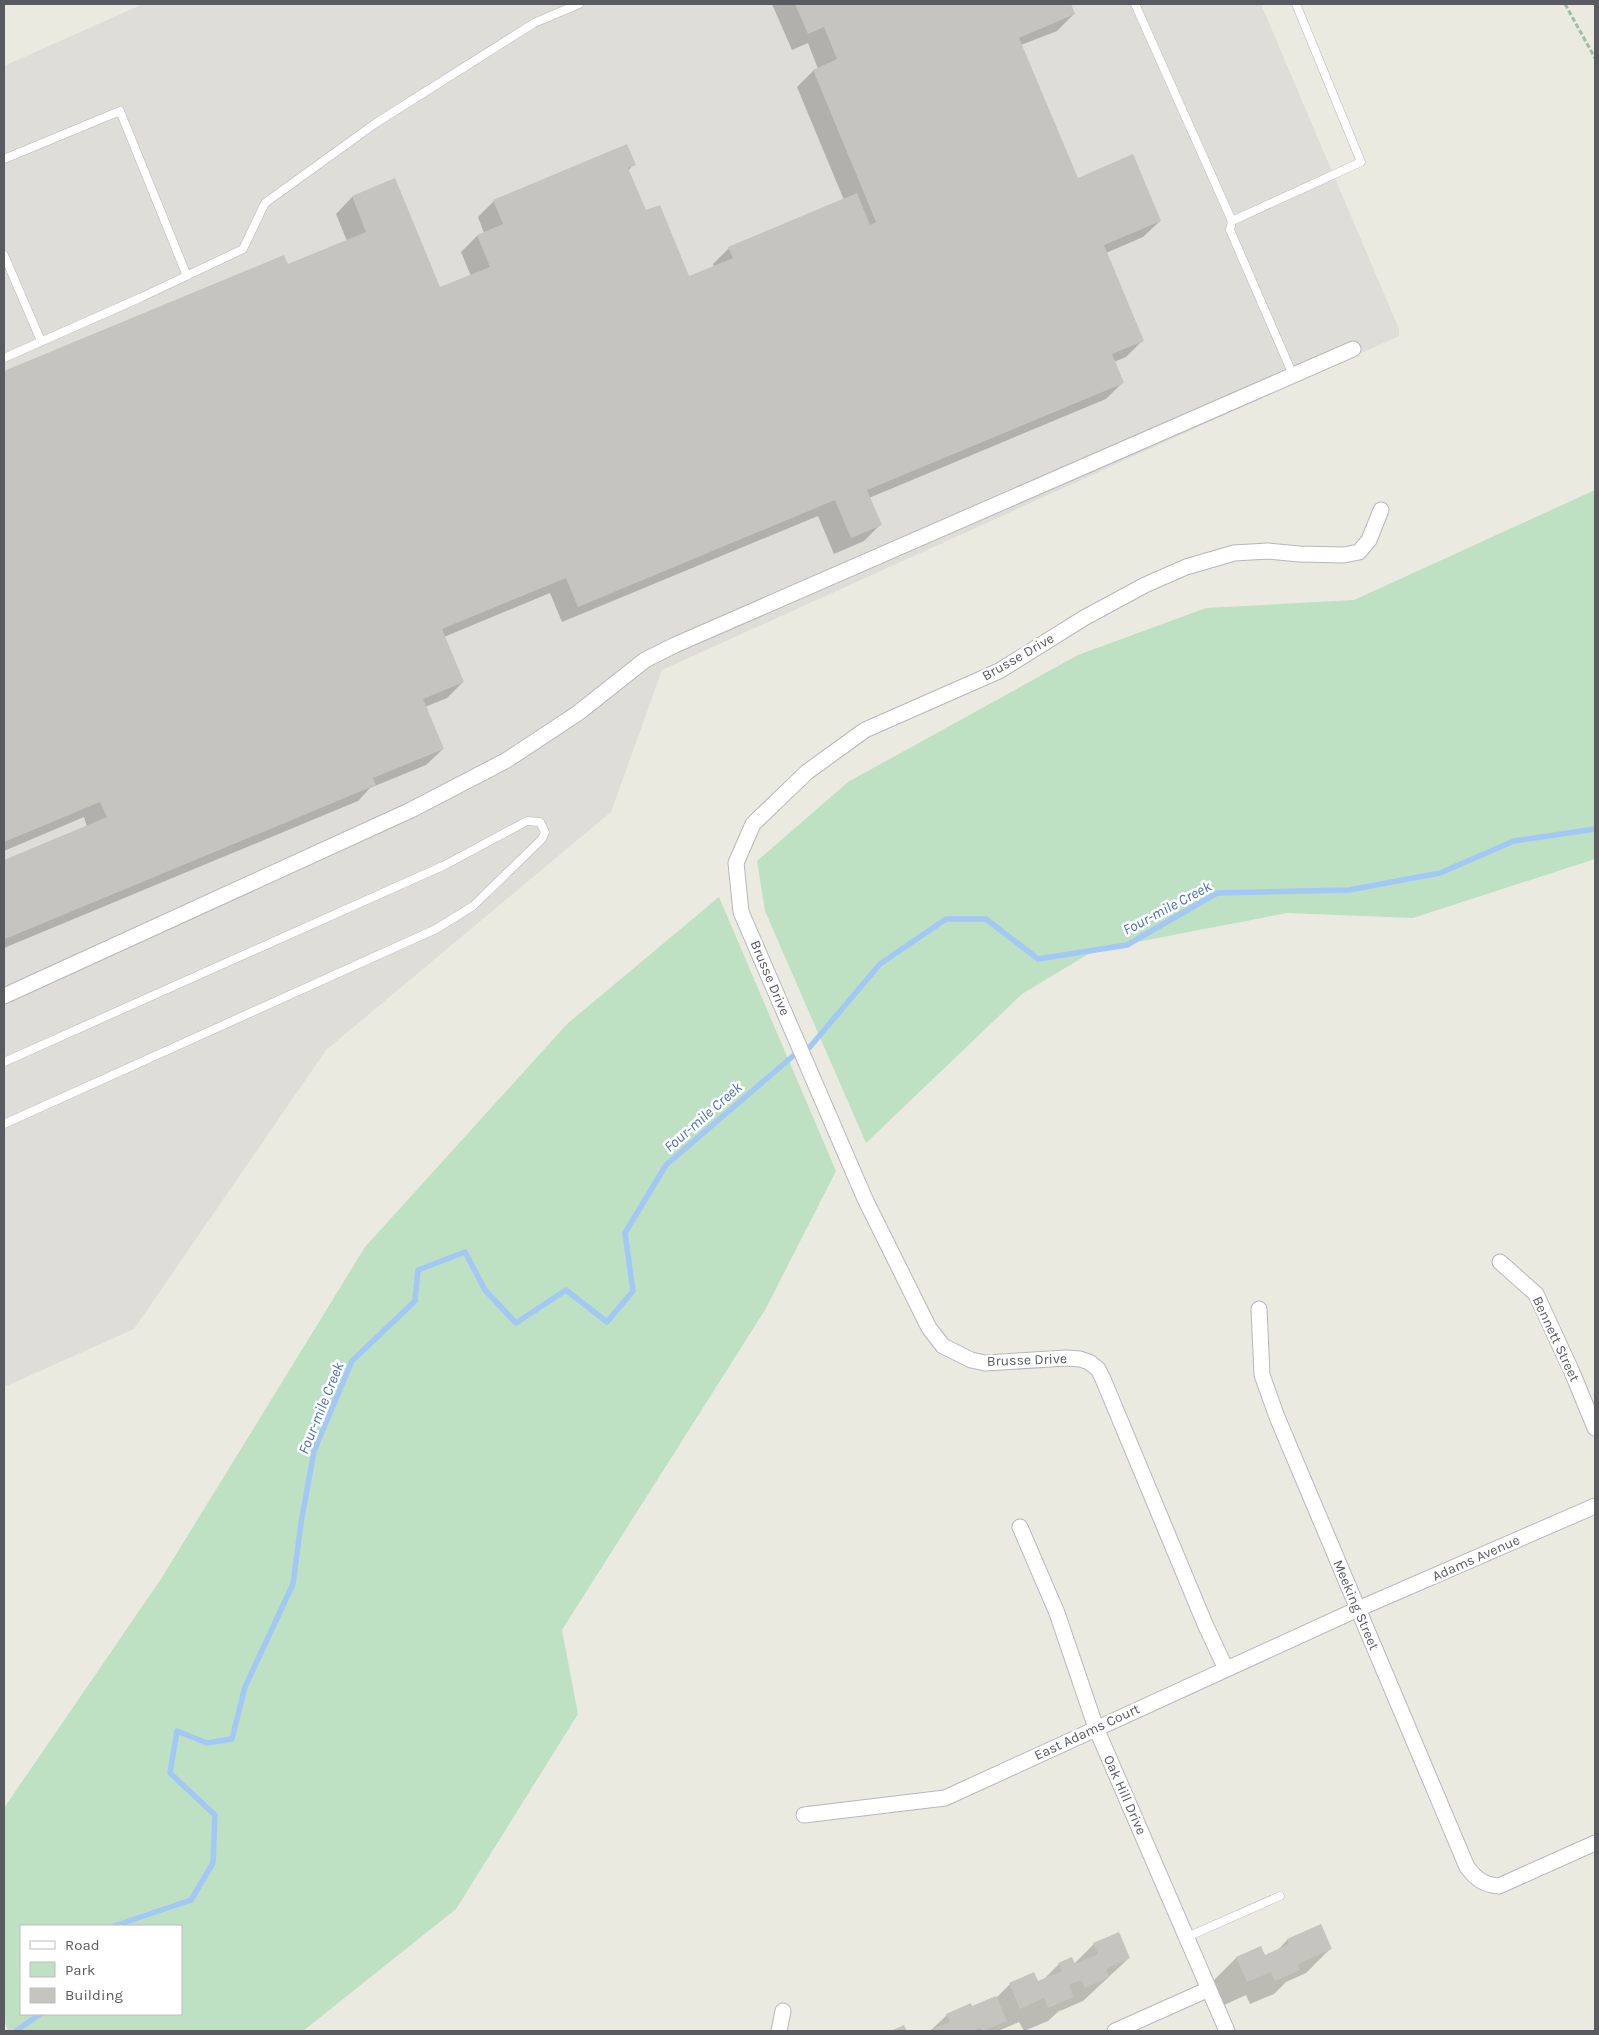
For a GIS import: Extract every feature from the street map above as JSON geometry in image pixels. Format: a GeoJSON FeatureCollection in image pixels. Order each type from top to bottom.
{"type":"FeatureCollection","features":[{"type":"Feature","properties":{"kind":"street"},"geometry":{"type":"LineString","coordinates":[[4,996],[411,810],[506,760],[578,713],[645,660],[675,645],[1353,349]]}},
{"type":"Feature","properties":{"kind":"street","name":"Brusse Drive"},"geometry":{"type":"LineString","coordinates":[[1226,1669],[1205,1624],[1098,1369],[1090,1362],[1067,1358],[985,1363],[971,1360],[943,1346],[929,1328],[865,1199],[741,912],[736,863],[754,824],[807,772],[865,730],[999,671],[1084,618],[1145,585],[1186,567],[1234,553],[1268,551],[1344,555],[1359,552],[1369,540],[1381,510]]}},
{"type":"Feature","properties":{"kind":"street","name":"Bennett Street"},"geometry":{"type":"LineString","coordinates":[[1500,1262],[1536,1294],[1572,1372],[1595,1428]]}},
{"type":"Feature","properties":{"kind":"street","name":"Meeking Street"},"geometry":{"type":"LineString","coordinates":[[1259,1309],[1262,1375],[1277,1417],[1467,1867],[1481,1882],[1499,1886],[1595,1843]]}},
{"type":"Feature","properties":{"kind":"street","name":"Adams Avenue"},"geometry":{"type":"LineString","coordinates":[[1358,1609],[1595,1506]]}},
{"type":"Feature","properties":{"kind":"street","name":"Oak Hill Drive"},"geometry":{"type":"LineString","coordinates":[[1020,1528],[1057,1613],[1096,1728],[1227,2031]]}},
{"type":"Feature","properties":{"kind":"street","name":"East Adams Court"},"geometry":{"type":"LineString","coordinates":[[804,1815],[945,1798],[1358,1609]]}},
{"type":"Feature","properties":{"kind":"street"},"geometry":{"type":"LineString","coordinates":[[1115,2031],[1209,1989]]}},
{"type":"Feature","properties":{"kind":"street"},"geometry":{"type":"LineString","coordinates":[[779,2031],[783,2011]]}},
{"type":"Feature","properties":{"kind":"lane"},"geometry":{"type":"LineString","coordinates":[[4,358],[243,249],[264,203],[376,123],[534,23],[579,4]]}},
{"type":"Feature","properties":{"kind":"lane"},"geometry":{"type":"LineString","coordinates":[[1135,4],[1232,221],[1230,230],[1293,375]]}},
{"type":"Feature","properties":{"kind":"lane"},"geometry":{"type":"LineString","coordinates":[[1232,221],[1361,162],[1296,4]]}},
{"type":"Feature","properties":{"kind":"lane"},"geometry":{"type":"LineString","coordinates":[[4,159],[120,111],[187,276]]}},
{"type":"Feature","properties":{"kind":"lane"},"geometry":{"type":"LineString","coordinates":[[4,254],[41,341]]}},
{"type":"Feature","properties":{"kind":"lane"},"geometry":{"type":"LineString","coordinates":[[4,1062],[445,865],[527,821],[540,822],[546,832],[542,839],[473,906],[436,929],[4,1124]]}},
{"type":"Feature","properties":{"kind":"lane"},"geometry":{"type":"LineString","coordinates":[[1187,1937],[1280,1896]]}},
{"type":"Feature","properties":{"kind":"path"},"geometry":{"type":"LineString","coordinates":[[1565,4],[1595,58]]}},
{"type":"Feature","properties":{"kind":"shaded area"},"geometry":{"type":"Polygon","coordinates":[[[143,4],[1261,4],[1399,329],[1399,336],[662,670],[611,812],[326,1050],[134,1329],[4,1387],[4,66],[143,4]]]}},
{"type":"Feature","properties":{"kind":"green space"},"geometry":{"type":"Polygon","coordinates":[[[1595,490],[1595,859],[1413,918],[1287,913],[1095,950],[1022,994],[866,1143],[765,911],[757,861],[848,782],[1078,655],[1206,608],[1354,600],[1595,490]]]}},
{"type":"Feature","properties":{"kind":"green space"},"geometry":{"type":"Polygon","coordinates":[[[719,897],[836,1171],[765,1310],[562,1630],[578,1714],[456,1909],[303,2031],[8,2031],[4,2019],[4,1808],[161,1579],[365,1247],[567,1024],[719,897]]]}},
{"type":"Feature","properties":{"kind":"building"},"geometry":{"type":"Polygon","coordinates":[[[795,4],[1071,4],[1075,14],[1019,38],[1078,178],[1133,154],[1161,221],[1104,245],[1144,341],[1112,354],[1124,383],[867,490],[882,525],[851,538],[835,500],[578,607],[566,578],[442,629],[464,682],[423,699],[444,749],[373,778],[376,785],[5,939],[4,860],[107,817],[100,802],[4,842],[4,371],[284,255],[288,264],[366,232],[352,196],[395,178],[440,287],[490,267],[477,235],[503,224],[493,200],[627,144],[636,165],[628,168],[646,210],[660,205],[689,276],[733,258],[728,247],[857,193],[870,225],[876,222],[813,70],[837,59],[824,27],[808,34],[795,4]]]}},
{"type":"Feature","properties":{"kind":"building"},"geometry":{"type":"Polygon","coordinates":[[[1321,1924],[1332,1949],[1298,1964],[1300,1970],[1275,1981],[1271,1972],[1247,1982],[1236,1957],[1261,1946],[1265,1955],[1289,1944],[1287,1939],[1321,1924]]]}},
{"type":"Feature","properties":{"kind":"building"},"geometry":{"type":"Polygon","coordinates":[[[1119,1932],[1130,1958],[1106,1969],[1109,1977],[1085,1988],[1081,1980],[1069,1985],[1074,1997],[1048,2008],[1044,1998],[1020,2009],[1009,1983],[1034,1972],[1038,1981],[1062,1971],[1058,1963],[1072,1957],[1075,1964],[1098,1954],[1093,1943],[1119,1932]]]}},
{"type":"Feature","properties":{"kind":"building"},"geometry":{"type":"Polygon","coordinates":[[[996,1996],[1007,2021],[983,2031],[980,2028],[972,2031],[928,2031],[950,2022],[946,2014],[971,2003],[972,2006],[996,1996]]]}},
{"type":"Feature","properties":{"kind":"building"},"geometry":{"type":"Polygon","coordinates":[[[904,2025],[907,2031],[891,2031],[904,2025]]]}},
{"type":"Feature","properties":{"kind":"waterway","name":"Four-mile Creek"},"geometry":{"type":"LineString","coordinates":[[809,1048],[880,964],[946,919],[986,919],[1038,959],[1127,945],[1217,893],[1349,890],[1440,873],[1514,841],[1595,829]]}},
{"type":"Feature","properties":{"kind":"waterway","name":"Four-mile Creek"},"geometry":{"type":"LineString","coordinates":[[117,1925],[191,1900],[213,1863],[215,1815],[170,1773],[177,1731],[207,1743],[232,1739],[245,1687],[293,1584],[301,1523],[314,1451],[352,1361],[415,1301],[418,1270],[465,1252],[485,1290],[516,1323],[566,1290],[607,1322],[633,1291],[625,1233],[666,1165],[793,1056]]}},
{"type":"Feature","properties":{"kind":"waterway","name":"Four-mile Creek"},"geometry":{"type":"LineString","coordinates":[[16,2031],[39,2015]]}}]}
